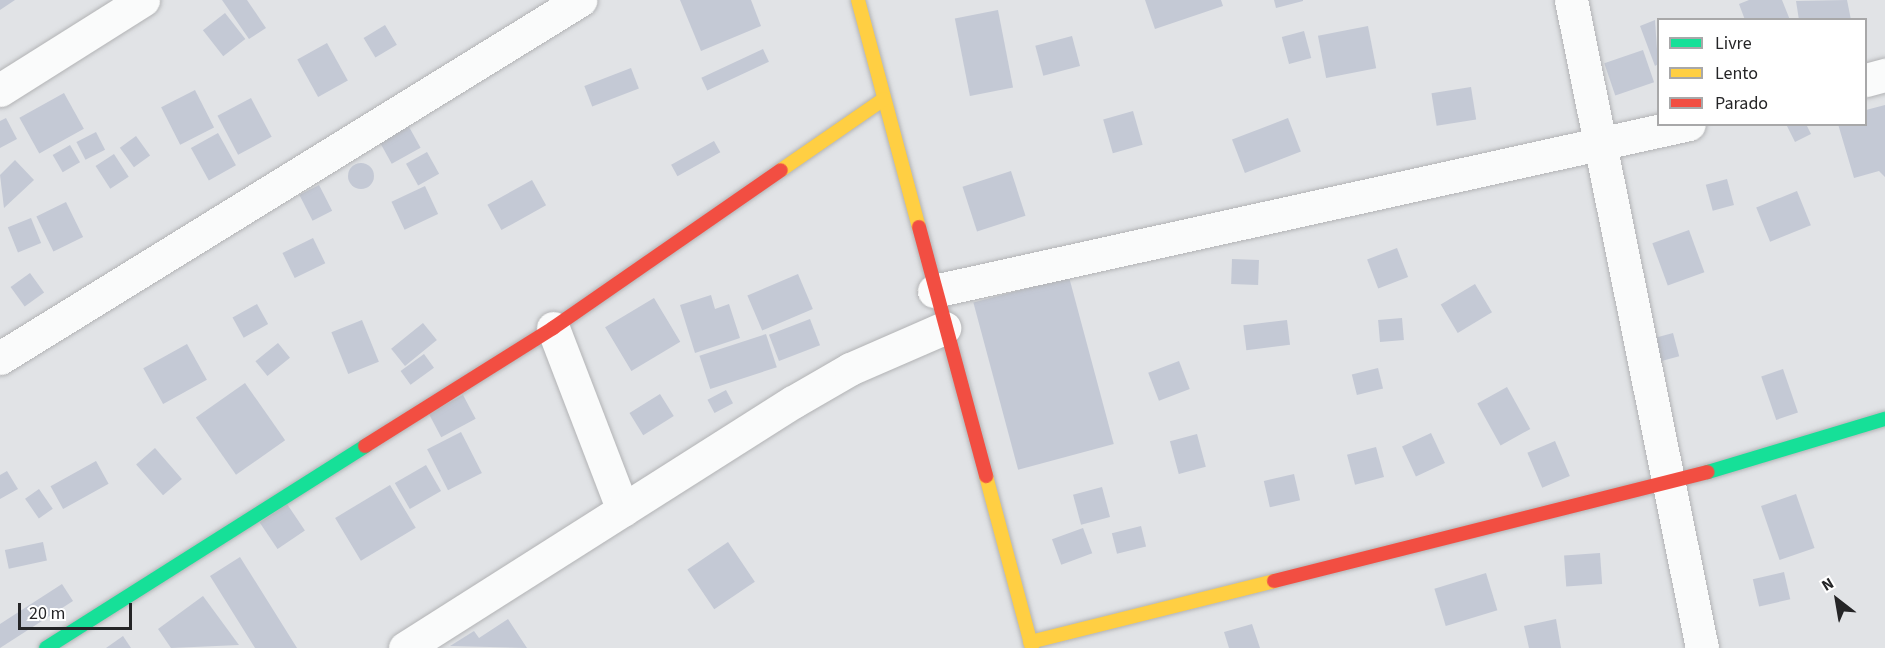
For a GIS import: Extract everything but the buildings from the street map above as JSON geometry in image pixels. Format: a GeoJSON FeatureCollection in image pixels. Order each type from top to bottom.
{"type":"FeatureCollection","features":[{"type":"Feature","properties":{"kind":"street"},"geometry":{"type":"LineString","coordinates":[[0,90],[142,0]]}},
{"type":"Feature","properties":{"kind":"street"},"geometry":{"type":"LineString","coordinates":[[0,358],[580,0]]}},
{"type":"Feature","properties":{"kind":"street"},"geometry":{"type":"LineString","coordinates":[[858,0],[934,291],[1031,645],[1671,483],[1885,419]]}},
{"type":"Feature","properties":{"kind":"street"},"geometry":{"type":"LineString","coordinates":[[1570,0],[1671,483],[1702,648]]}},
{"type":"Feature","properties":{"kind":"street"},"geometry":{"type":"LineString","coordinates":[[1867,80],[1885,75]]}},
{"type":"Feature","properties":{"kind":"street"},"geometry":{"type":"LineString","coordinates":[[46,648],[553,327],[884,99]]}},
{"type":"Feature","properties":{"kind":"street"},"geometry":{"type":"LineString","coordinates":[[934,291],[1600,147],[1681,126]]}},
{"type":"Feature","properties":{"kind":"street"},"geometry":{"type":"LineString","coordinates":[[553,327],[623,510]]}},
{"type":"Feature","properties":{"kind":"street"},"geometry":{"type":"LineString","coordinates":[[405,648],[841,374],[944,328]]}},
{"type":"Feature","properties":{"kind":"traffic: fast"},"geometry":{"type":"LineString","coordinates":[[1708,472],[1885,419]]}},
{"type":"Feature","properties":{"kind":"traffic: fast"},"geometry":{"type":"LineString","coordinates":[[46,648],[365,446]]}},
{"type":"Feature","properties":{"kind":"traffic: slow"},"geometry":{"type":"LineString","coordinates":[[858,0],[919,227]]}},
{"type":"Feature","properties":{"kind":"traffic: slow"},"geometry":{"type":"LineString","coordinates":[[781,170],[884,99]]}},
{"type":"Feature","properties":{"kind":"traffic: slow"},"geometry":{"type":"LineString","coordinates":[[986,476],[1032,648]]}},
{"type":"Feature","properties":{"kind":"traffic: slow"},"geometry":{"type":"LineString","coordinates":[[1030,642],[1274,581]]}},
{"type":"Feature","properties":{"kind":"traffic: jam"},"geometry":{"type":"LineString","coordinates":[[365,446],[553,328],[781,170]]}},
{"type":"Feature","properties":{"kind":"traffic: jam"},"geometry":{"type":"LineString","coordinates":[[919,227],[986,476]]}},
{"type":"Feature","properties":{"kind":"traffic: jam"},"geometry":{"type":"LineString","coordinates":[[1274,581],[1708,472]]}}]}
